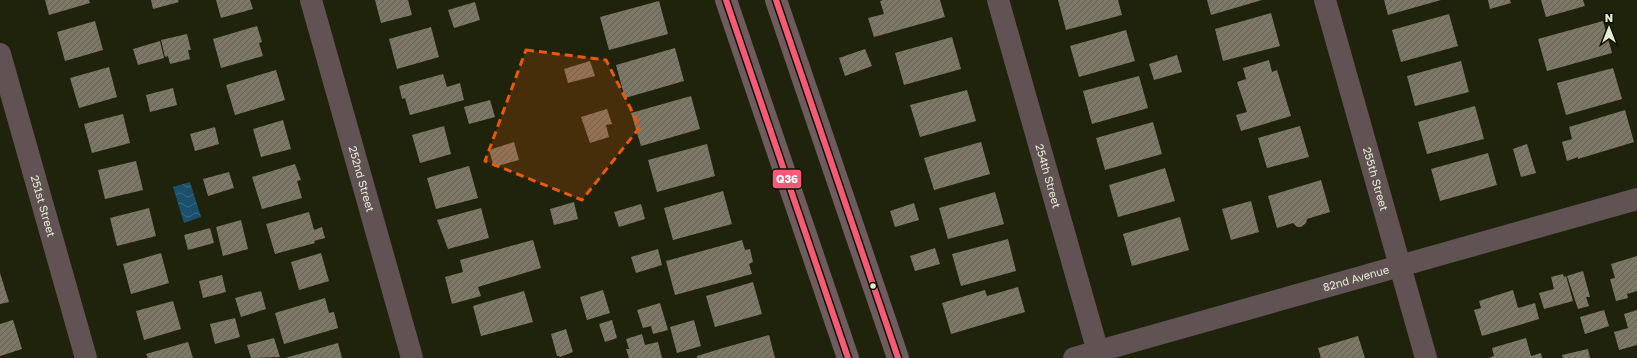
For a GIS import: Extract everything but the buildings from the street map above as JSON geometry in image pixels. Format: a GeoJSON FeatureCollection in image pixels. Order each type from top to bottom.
{"type":"FeatureCollection","features":[{"type":"Feature","properties":{"kind":"main road"},"geometry":{"type":"LineString","coordinates":[[726,0],[848,358]]}},
{"type":"Feature","properties":{"kind":"main road"},"geometry":{"type":"LineString","coordinates":[[776,0],[898,358]]}},
{"type":"Feature","properties":{"kind":"street","name":"252nd Street"},"geometry":{"type":"LineString","coordinates":[[311,0],[412,358]]}},
{"type":"Feature","properties":{"kind":"street","name":"254th Street"},"geometry":{"type":"LineString","coordinates":[[998,0],[1098,352]]}},
{"type":"Feature","properties":{"kind":"street","name":"255th Street"},"geometry":{"type":"LineString","coordinates":[[1325,0],[1426,358]]}},
{"type":"Feature","properties":{"kind":"street","name":"251st Street"},"geometry":{"type":"LineString","coordinates":[[0,54],[86,358]]}},
{"type":"Feature","properties":{"kind":"street","name":"82nd Avenue"},"geometry":{"type":"LineString","coordinates":[[1074,358],[1637,199]]}},
{"type":"Feature","properties":{"kind":"highlighted area"},"geometry":{"type":"Polygon","coordinates":[[[526,50],[606,60],[640,127],[582,200],[485,161],[526,50]]]}},
{"type":"Feature","properties":{"kind":"water"},"geometry":{"type":"Polygon","coordinates":[[[190,182],[201,217],[184,223],[173,187],[190,182]]]}},
{"type":"Feature","properties":{"kind":"transit line","name":"Q36"},"geometry":{"type":"LineString","coordinates":[[726,0],[848,358]]}},
{"type":"Feature","properties":{"kind":"transit line","name":"Q36"},"geometry":{"type":"LineString","coordinates":[[776,0],[898,358]]}}]}
